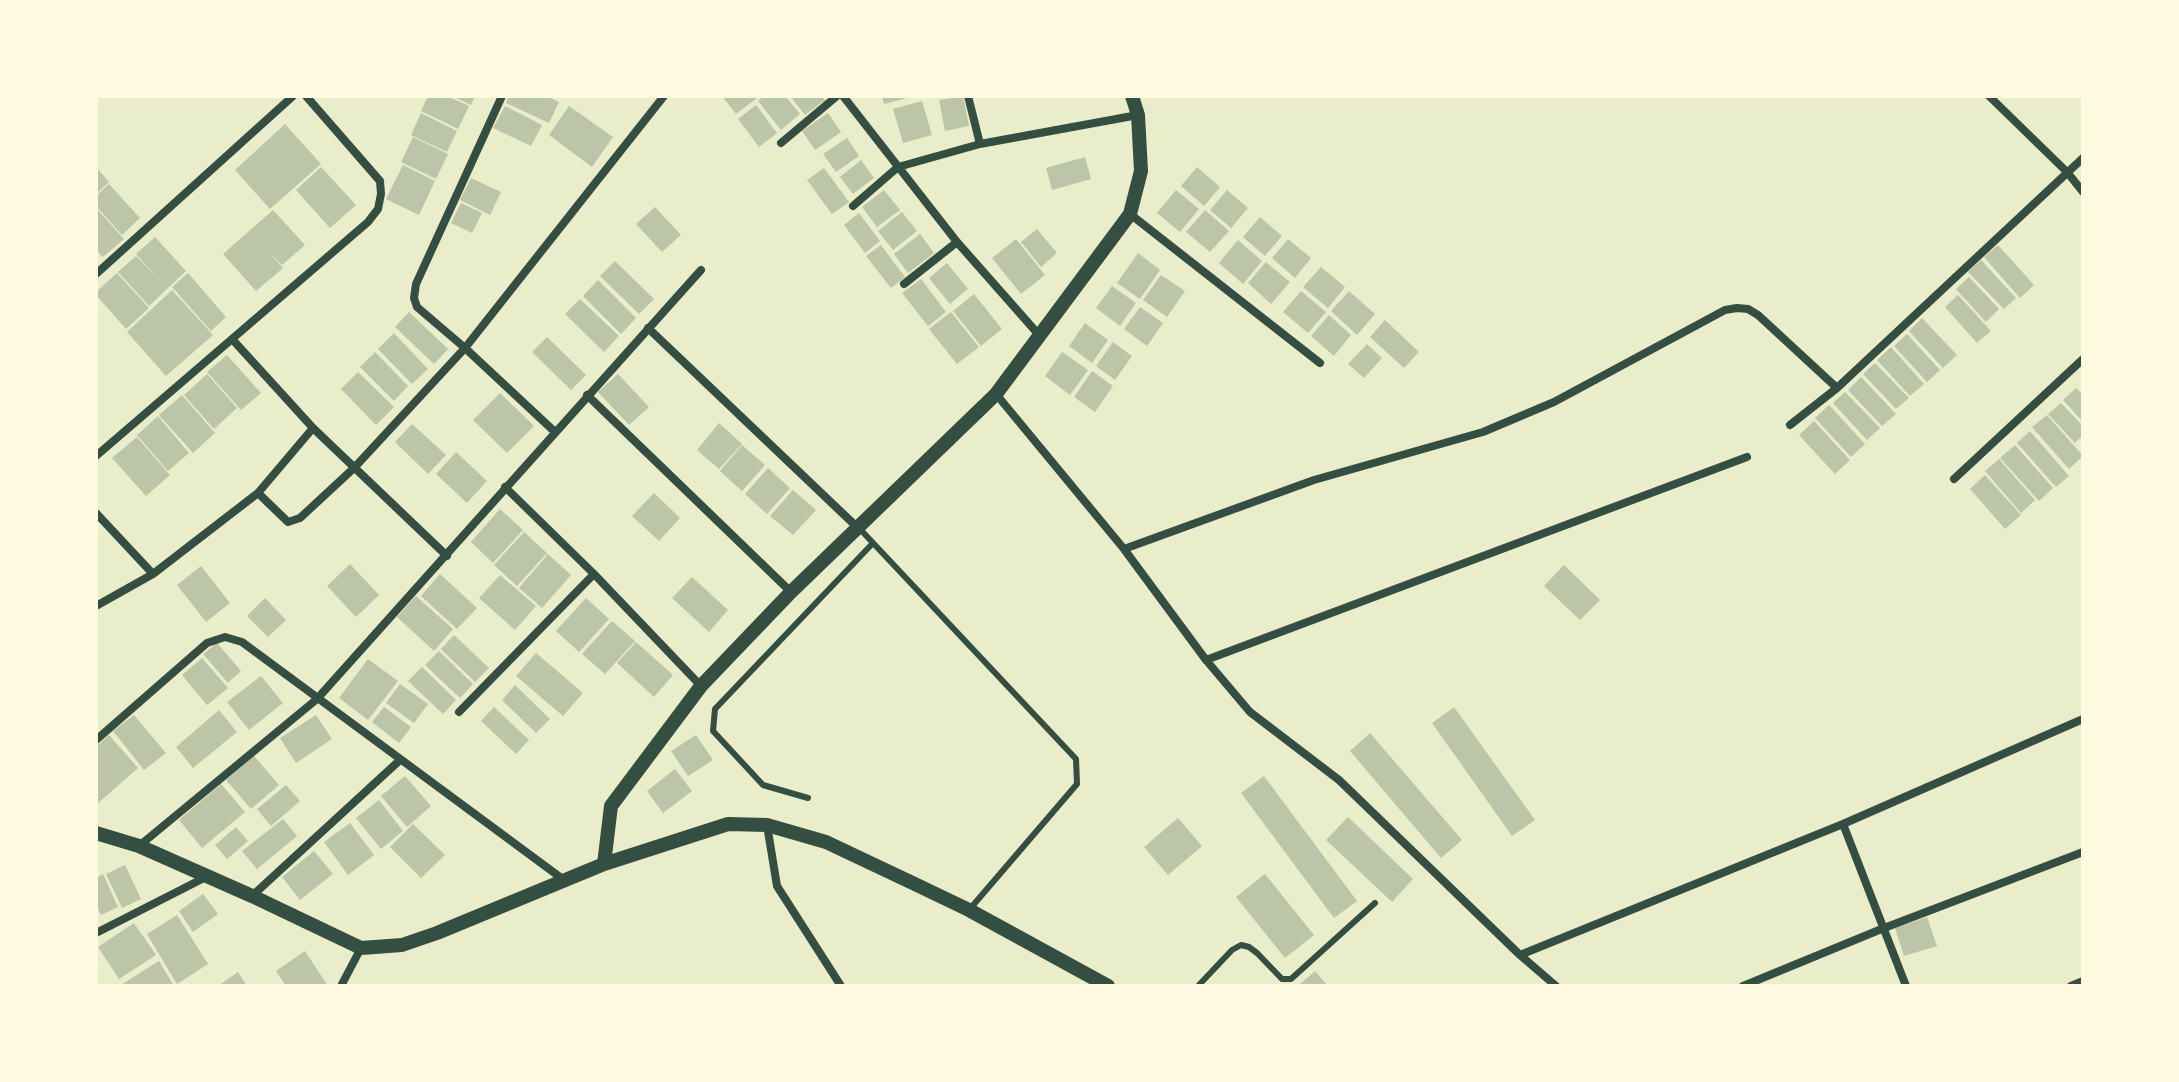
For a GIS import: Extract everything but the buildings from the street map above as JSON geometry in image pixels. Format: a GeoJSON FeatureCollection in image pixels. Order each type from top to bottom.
{"type":"FeatureCollection","features":[{"type":"Feature","properties":{"kind":"street"},"geometry":{"type":"LineString","coordinates":[[96,274],[293,96]]}},
{"type":"Feature","properties":{"kind":"street"},"geometry":{"type":"LineString","coordinates":[[96,456],[368,222],[378,209],[380,181],[306,96]]}},
{"type":"Feature","properties":{"kind":"street"},"geometry":{"type":"LineString","coordinates":[[502,96],[416,284],[414,298],[417,307],[555,432]]}},
{"type":"Feature","properties":{"kind":"street"},"geometry":{"type":"LineString","coordinates":[[258,493],[288,522],[300,518],[354,468],[465,348],[664,96]]}},
{"type":"Feature","properties":{"kind":"street"},"geometry":{"type":"LineString","coordinates":[[781,143],[837,96]]}},
{"type":"Feature","properties":{"kind":"street"},"geometry":{"type":"LineString","coordinates":[[843,96],[957,242],[1039,335]]}},
{"type":"Feature","properties":{"kind":"street"},"geometry":{"type":"LineString","coordinates":[[968,96],[980,144]]}},
{"type":"Feature","properties":{"kind":"street"},"geometry":{"type":"LineString","coordinates":[[604,864],[611,806],[701,686],[791,592],[996,394],[1130,214],[1141,171],[1138,115],[1132,96]]}},
{"type":"Feature","properties":{"kind":"street"},"geometry":{"type":"LineString","coordinates":[[1989,96],[2067,172],[2083,192]]}},
{"type":"Feature","properties":{"kind":"street"},"geometry":{"type":"LineString","coordinates":[[853,206],[898,167],[980,144],[1138,115]]}},
{"type":"Feature","properties":{"kind":"street"},"geometry":{"type":"LineString","coordinates":[[1790,425],[1837,388],[2083,158]]}},
{"type":"Feature","properties":{"kind":"street"},"geometry":{"type":"LineString","coordinates":[[1130,214],[1320,363]]}},
{"type":"Feature","properties":{"kind":"street"},"geometry":{"type":"LineString","coordinates":[[904,284],[957,242]]}},
{"type":"Feature","properties":{"kind":"street"},"geometry":{"type":"LineString","coordinates":[[139,846],[317,699],[701,270]]}},
{"type":"Feature","properties":{"kind":"street"},"geometry":{"type":"LineString","coordinates":[[1124,549],[1314,480],[1483,432],[1554,402],[1725,310],[1748,309],[1758,315],[1837,388]]}},
{"type":"Feature","properties":{"kind":"street"},"geometry":{"type":"LineString","coordinates":[[648,328],[858,528]]}},
{"type":"Feature","properties":{"kind":"street"},"geometry":{"type":"LineString","coordinates":[[232,339],[313,428],[447,556]]}},
{"type":"Feature","properties":{"kind":"street"},"geometry":{"type":"LineString","coordinates":[[1954,479],[2083,359]]}},
{"type":"Feature","properties":{"kind":"street"},"geometry":{"type":"LineString","coordinates":[[996,394],[1124,549],[1206,660],[1250,712],[1339,780],[1556,986]]}},
{"type":"Feature","properties":{"kind":"street"},"geometry":{"type":"LineString","coordinates":[[587,395],[791,592]]}},
{"type":"Feature","properties":{"kind":"street"},"geometry":{"type":"LineString","coordinates":[[96,606],[153,574],[258,493],[313,428]]}},
{"type":"Feature","properties":{"kind":"street"},"geometry":{"type":"LineString","coordinates":[[1206,660],[1747,457]]}},
{"type":"Feature","properties":{"kind":"street"},"geometry":{"type":"LineString","coordinates":[[505,487],[701,686]]}},
{"type":"Feature","properties":{"kind":"street"},"geometry":{"type":"LineString","coordinates":[[96,513],[153,574]]}},
{"type":"Feature","properties":{"kind":"street"},"geometry":{"type":"LineString","coordinates":[[459,712],[594,574]]}},
{"type":"Feature","properties":{"kind":"street"},"geometry":{"type":"LineString","coordinates":[[96,740],[207,643],[225,637],[242,642],[564,880]]}},
{"type":"Feature","properties":{"kind":"street"},"geometry":{"type":"LineString","coordinates":[[1520,955],[1843,824],[2083,719]]}},
{"type":"Feature","properties":{"kind":"street"},"geometry":{"type":"LineString","coordinates":[[252,896],[400,760]]}},
{"type":"Feature","properties":{"kind":"street"},"geometry":{"type":"LineString","coordinates":[[96,833],[139,846],[361,948],[402,945],[604,864],[728,824],[767,825],[826,842],[969,910],[1108,986]]}},
{"type":"Feature","properties":{"kind":"street"},"geometry":{"type":"LineString","coordinates":[[1843,824],[1906,986]]}},
{"type":"Feature","properties":{"kind":"street"},"geometry":{"type":"LineString","coordinates":[[767,825],[777,886],[841,986]]}},
{"type":"Feature","properties":{"kind":"street"},"geometry":{"type":"LineString","coordinates":[[1743,986],[2083,852]]}},
{"type":"Feature","properties":{"kind":"street"},"geometry":{"type":"LineString","coordinates":[[96,933],[207,876]]}},
{"type":"Feature","properties":{"kind":"street"},"geometry":{"type":"LineString","coordinates":[[341,986],[361,948]]}},
{"type":"Feature","properties":{"kind":"street"},"geometry":{"type":"LineString","coordinates":[[2071,986],[2083,981]]}},
{"type":"Feature","properties":{"kind":"lane"},"geometry":{"type":"LineString","coordinates":[[858,528],[1076,759],[1077,784],[969,910]]}},
{"type":"Feature","properties":{"kind":"lane"},"geometry":{"type":"LineString","coordinates":[[808,798],[763,785],[713,731],[715,709],[873,543]]}},
{"type":"Feature","properties":{"kind":"lane"},"geometry":{"type":"LineString","coordinates":[[1198,986],[1232,950],[1241,945],[1249,947],[1282,979],[1291,979],[1375,903]]}}]}
